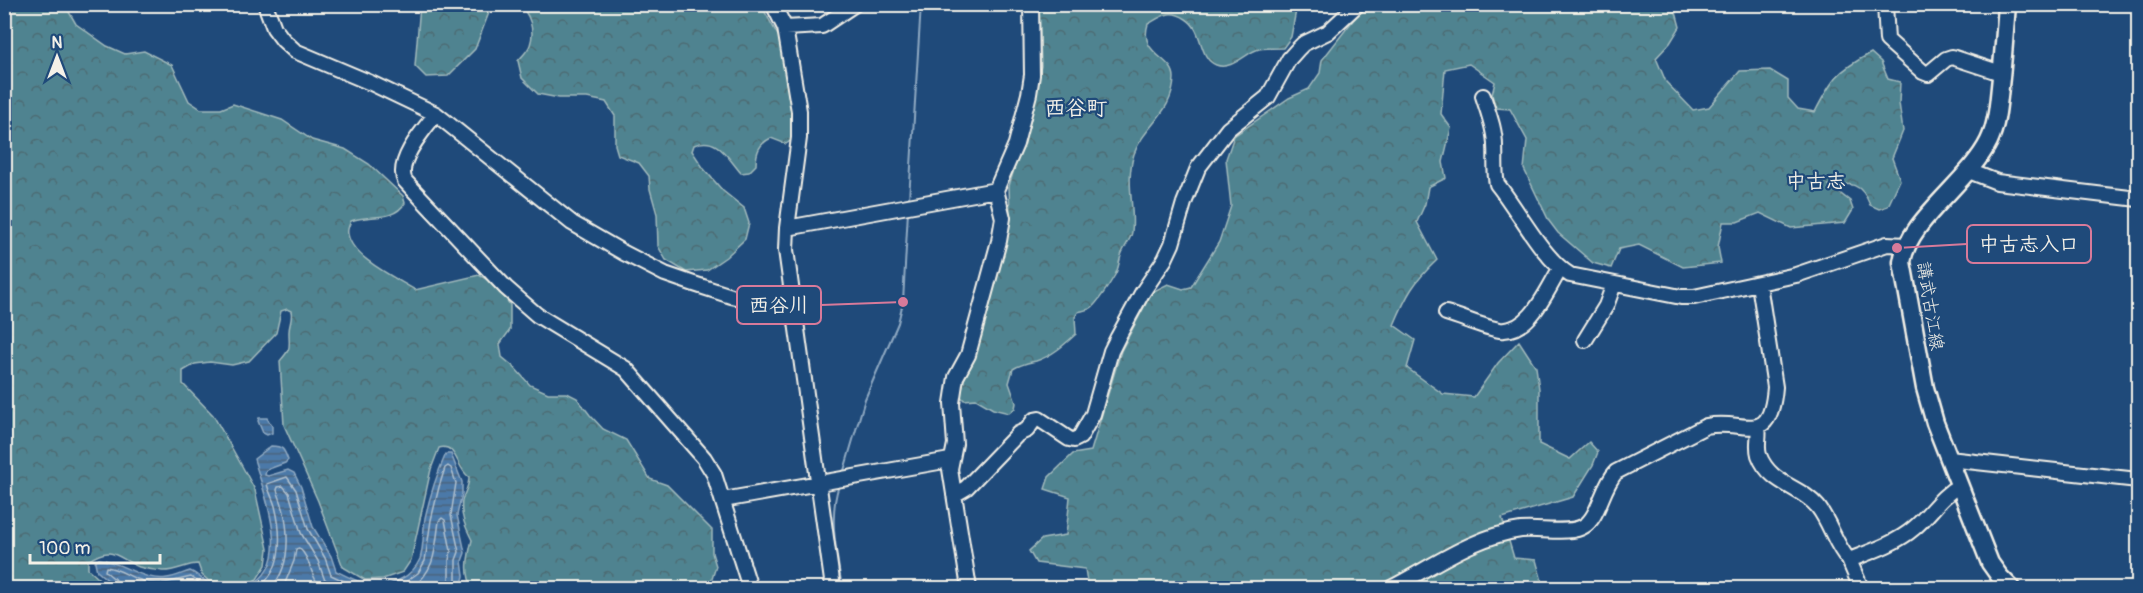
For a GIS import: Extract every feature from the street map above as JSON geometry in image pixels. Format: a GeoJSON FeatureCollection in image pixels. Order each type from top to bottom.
{"type":"FeatureCollection","features":[{"type":"Feature","properties":{"kind":"main road","name":"講武古江線"},"geometry":{"type":"LineString","coordinates":[[2007,4],[1995,124],[1989,140],[1969,171],[1912,235],[1906,245],[1902,274],[1922,377],[1935,423],[1990,563],[2012,588]]}},
{"type":"Feature","properties":{"kind":"street"},"geometry":{"type":"LineString","coordinates":[[265,4],[274,28],[295,51],[436,114],[572,222],[624,253],[665,274],[694,284],[731,296],[794,310]]}},
{"type":"Feature","properties":{"kind":"street"},"geometry":{"type":"LineString","coordinates":[[773,4],[785,28],[799,111],[799,138],[786,250],[832,588]]}},
{"type":"Feature","properties":{"kind":"street"},"geometry":{"type":"LineString","coordinates":[[785,28],[822,26],[855,4]]}},
{"type":"Feature","properties":{"kind":"street"},"geometry":{"type":"LineString","coordinates":[[969,588],[950,469],[954,444],[952,403],[956,377],[971,345],[999,242],[1003,218],[996,190],[1016,144],[1029,94],[1032,75],[1031,4]]}},
{"type":"Feature","properties":{"kind":"street"},"geometry":{"type":"LineString","coordinates":[[954,495],[966,488],[1034,420],[1039,419],[1069,439],[1074,440],[1080,437],[1093,414],[1111,351],[1172,244],[1184,202],[1198,168],[1228,129],[1258,108],[1268,97],[1289,59],[1297,50],[1328,32],[1358,4]]}},
{"type":"Feature","properties":{"kind":"street"},"geometry":{"type":"LineString","coordinates":[[1885,4],[1887,40],[1923,72],[1928,74],[1946,59],[1952,57],[2001,73]]}},
{"type":"Feature","properties":{"kind":"street"},"geometry":{"type":"LineString","coordinates":[[1483,96],[1494,136],[1497,184],[1560,269],[1570,275],[1681,297],[1694,297],[1760,284],[1887,244],[1906,245]]}},
{"type":"Feature","properties":{"kind":"street"},"geometry":{"type":"LineString","coordinates":[[436,114],[407,157],[402,171],[405,181],[521,302],[537,315],[626,369],[704,458],[714,474],[750,588]]}},
{"type":"Feature","properties":{"kind":"street"},"geometry":{"type":"LineString","coordinates":[[1969,171],[1996,182],[2139,199]]}},
{"type":"Feature","properties":{"kind":"street"},"geometry":{"type":"LineString","coordinates":[[787,228],[996,190]]}},
{"type":"Feature","properties":{"kind":"street"},"geometry":{"type":"LineString","coordinates":[[1446,313],[1501,330],[1517,327],[1527,319],[1560,269]]}},
{"type":"Feature","properties":{"kind":"street"},"geometry":{"type":"LineString","coordinates":[[1584,340],[1606,306],[1614,284]]}},
{"type":"Feature","properties":{"kind":"street"},"geometry":{"type":"LineString","coordinates":[[1391,588],[1450,555],[1496,535],[1521,530],[1581,528],[1590,522],[1608,481],[1616,472],[1706,426],[1716,424],[1749,429],[1758,427],[1769,416],[1774,403],[1775,387],[1760,284]]}},
{"type":"Feature","properties":{"kind":"street"},"geometry":{"type":"LineString","coordinates":[[1758,427],[1758,452],[1769,472],[1784,485],[1817,505],[1841,551],[1849,560],[1860,588]]}},
{"type":"Feature","properties":{"kind":"street"},"geometry":{"type":"LineString","coordinates":[[1949,459],[2139,480]]}},
{"type":"Feature","properties":{"kind":"street"},"geometry":{"type":"LineString","coordinates":[[723,500],[950,460]]}},
{"type":"Feature","properties":{"kind":"street"},"geometry":{"type":"LineString","coordinates":[[1849,560],[1904,536],[1948,491],[1959,486]]}},
{"type":"Feature","properties":{"kind":"green space"},"geometry":{"type":"Polygon","coordinates":[[[4,5],[65,5],[76,24],[107,46],[125,54],[144,51],[172,65],[189,101],[201,109],[221,109],[233,104],[282,120],[312,140],[345,149],[369,164],[403,196],[405,203],[400,209],[388,215],[351,221],[348,234],[357,251],[376,266],[415,290],[479,275],[497,285],[510,305],[510,330],[500,344],[502,357],[530,385],[548,393],[567,393],[577,398],[603,429],[626,440],[650,479],[667,485],[712,530],[712,553],[716,566],[706,588],[473,588],[468,577],[468,559],[472,540],[462,512],[462,501],[469,477],[453,453],[445,447],[439,448],[431,469],[411,560],[403,572],[383,579],[365,580],[343,567],[318,501],[284,425],[280,361],[289,348],[291,311],[287,309],[281,311],[276,333],[249,361],[232,365],[210,362],[195,364],[183,371],[183,384],[213,415],[255,490],[268,549],[266,565],[257,579],[241,586],[209,581],[202,575],[198,564],[162,571],[139,567],[109,553],[96,556],[88,561],[88,569],[109,588],[5,588],[4,5]]]}},
{"type":"Feature","properties":{"kind":"green space"},"geometry":{"type":"Polygon","coordinates":[[[420,5],[497,5],[490,10],[475,49],[448,76],[426,77],[415,66],[420,5]]]}},
{"type":"Feature","properties":{"kind":"green space"},"geometry":{"type":"Polygon","coordinates":[[[518,5],[761,5],[781,41],[790,99],[793,139],[786,144],[771,138],[767,140],[759,149],[756,165],[749,172],[741,173],[726,154],[715,145],[702,143],[694,145],[692,151],[704,169],[723,191],[744,208],[749,223],[745,239],[726,257],[707,270],[686,272],[666,260],[658,246],[657,214],[649,176],[639,163],[618,155],[615,145],[615,116],[606,102],[538,94],[522,78],[518,61],[529,47],[532,34],[526,12],[518,5]]]}},
{"type":"Feature","properties":{"kind":"green space"},"geometry":{"type":"Polygon","coordinates":[[[1039,5],[1297,5],[1291,37],[1283,48],[1259,49],[1233,63],[1222,66],[1216,65],[1206,56],[1196,30],[1186,19],[1176,14],[1167,14],[1148,24],[1146,34],[1148,43],[1169,65],[1174,78],[1169,101],[1144,135],[1134,154],[1130,175],[1133,222],[1131,235],[1116,272],[1104,293],[1091,308],[1078,312],[1075,317],[1076,334],[1047,356],[1013,369],[1009,383],[1016,403],[1015,408],[1009,413],[993,409],[976,399],[964,400],[958,393],[1003,252],[1010,216],[1009,186],[1041,66],[1039,5]]]}},
{"type":"Feature","properties":{"kind":"green space"},"geometry":{"type":"Polygon","coordinates":[[[1365,5],[1674,5],[1680,27],[1670,43],[1656,58],[1666,82],[1693,110],[1709,107],[1740,71],[1770,70],[1788,81],[1788,98],[1798,109],[1815,112],[1826,91],[1837,77],[1850,65],[1871,53],[1881,62],[1888,79],[1900,82],[1899,103],[1903,131],[1892,158],[1900,180],[1888,206],[1879,209],[1870,205],[1867,197],[1859,188],[1849,184],[1829,185],[1850,201],[1853,210],[1845,223],[1791,228],[1760,213],[1737,222],[1723,222],[1718,247],[1721,263],[1683,267],[1639,245],[1619,249],[1611,268],[1593,263],[1558,233],[1549,221],[1524,169],[1527,140],[1510,109],[1496,108],[1492,95],[1495,82],[1469,64],[1445,69],[1441,114],[1451,128],[1443,162],[1446,178],[1428,187],[1425,204],[1417,222],[1437,260],[1411,290],[1394,325],[1415,340],[1407,368],[1443,394],[1474,397],[1498,363],[1519,341],[1536,367],[1539,389],[1539,444],[1570,459],[1589,442],[1598,452],[1593,465],[1573,497],[1502,518],[1514,558],[1536,560],[1544,588],[1088,588],[1085,569],[1036,563],[1029,551],[1042,539],[1066,535],[1070,497],[1045,489],[1049,477],[1073,454],[1091,451],[1121,351],[1152,292],[1168,284],[1183,289],[1191,287],[1219,242],[1231,206],[1226,159],[1234,136],[1289,98],[1309,89],[1320,73],[1322,60],[1365,5]]]}},
{"type":"Feature","properties":{"kind":"water"},"geometry":{"type":"Polygon","coordinates":[[[259,418],[267,418],[272,426],[272,433],[267,435],[263,433],[259,418]]]}},
{"type":"Feature","properties":{"kind":"water"},"geometry":{"type":"Polygon","coordinates":[[[271,446],[282,449],[288,460],[266,470],[265,475],[288,470],[294,473],[301,487],[313,527],[331,556],[336,571],[360,582],[376,586],[401,579],[412,571],[420,559],[425,518],[431,494],[446,454],[451,454],[462,482],[457,515],[465,553],[462,561],[464,576],[461,588],[117,588],[97,571],[95,562],[99,559],[150,577],[167,578],[190,571],[207,582],[219,586],[250,585],[263,575],[271,561],[273,545],[269,508],[254,459],[271,446]]]}},
{"type":"Feature","properties":{"kind":"waterway"},"geometry":{"type":"LineString","coordinates":[[909,199],[921,4]]}},
{"type":"Feature","properties":{"kind":"waterway"},"geometry":{"type":"LineString","coordinates":[[843,474],[865,399],[898,323],[903,302],[908,211]]}},
{"type":"Feature","properties":{"kind":"waterway"},"geometry":{"type":"LineString","coordinates":[[839,485],[834,523],[842,588]]}},
{"type":"Feature","properties":{"kind":"place","name":"中古志入口"},"geometry":{"type":"Point","coordinates":[1897,248]}},
{"type":"Feature","properties":{"kind":"place","name":"西谷川"},"geometry":{"type":"Point","coordinates":[903,302]}},
{"type":"Feature","properties":{"kind":"district","name":"西谷町"},"geometry":{"type":"Point","coordinates":[1076,108]}},
{"type":"Feature","properties":{"kind":"district","name":"中古志"},"geometry":{"type":"Point","coordinates":[1816,181]}}]}
